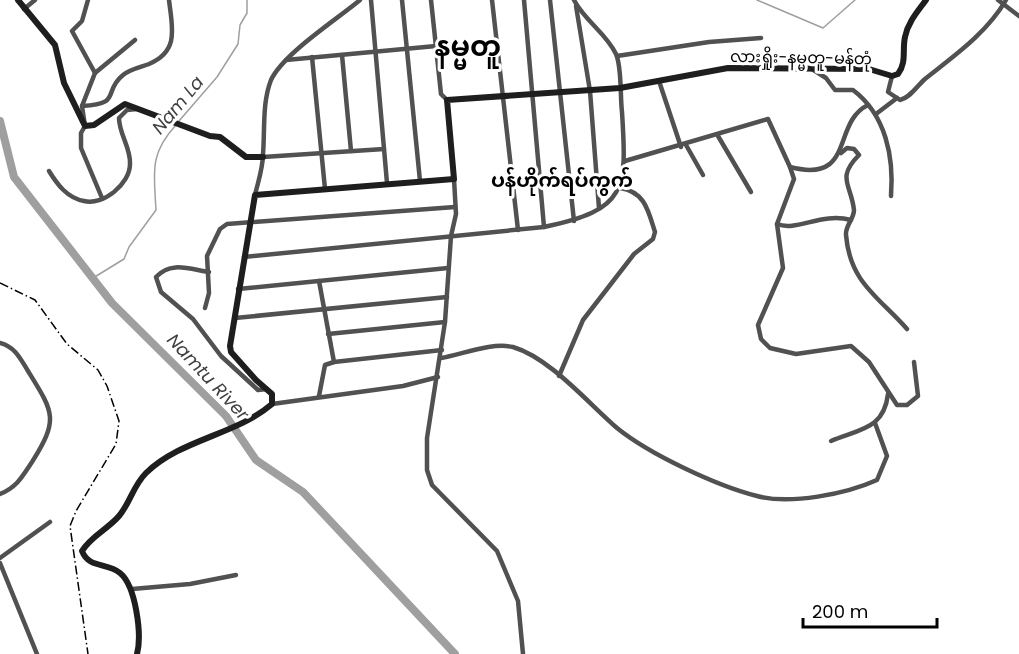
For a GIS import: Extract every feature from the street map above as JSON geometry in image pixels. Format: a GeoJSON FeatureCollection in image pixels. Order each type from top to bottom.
{"type":"FeatureCollection","features":[{"type":"Feature","properties":{"kind":"main road"},"geometry":{"type":"LineString","coordinates":[[18,0],[55,45],[64,83],[85,126],[94,125],[125,104],[210,136],[220,137],[246,157],[263,157]]}},
{"type":"Feature","properties":{"kind":"main road","name":"လားရှိုး-နမ္မတူ-မန်တုံ"},"geometry":{"type":"LineString","coordinates":[[447,99],[620,88],[704,70],[728,68],[869,69],[892,76],[901,71],[905,36],[912,18],[926,0]]}},
{"type":"Feature","properties":{"kind":"main road"},"geometry":{"type":"LineString","coordinates":[[137,654],[140,644],[132,589],[122,574],[112,568],[94,564],[85,559],[82,550],[88,541],[111,525],[121,513],[132,490],[146,473],[172,454],[213,436],[272,404],[272,394],[269,389],[256,380],[231,352],[243,257],[255,195],[454,179],[447,99]]}},
{"type":"Feature","properties":{"kind":"street"},"geometry":{"type":"LineString","coordinates":[[24,9],[34,0]]}},
{"type":"Feature","properties":{"kind":"street"},"geometry":{"type":"LineString","coordinates":[[88,0],[82,21],[72,31],[95,73]]}},
{"type":"Feature","properties":{"kind":"street"},"geometry":{"type":"LineString","coordinates":[[82,106],[103,104],[125,73],[155,61],[167,52],[174,27],[169,0]]}},
{"type":"Feature","properties":{"kind":"street"},"geometry":{"type":"LineString","coordinates":[[255,195],[263,157],[264,122],[270,82],[286,60],[360,0]]}},
{"type":"Feature","properties":{"kind":"street"},"geometry":{"type":"LineString","coordinates":[[371,0],[387,183]]}},
{"type":"Feature","properties":{"kind":"street"},"geometry":{"type":"LineString","coordinates":[[402,0],[420,181]]}},
{"type":"Feature","properties":{"kind":"street"},"geometry":{"type":"LineString","coordinates":[[431,0],[441,94],[447,99]]}},
{"type":"Feature","properties":{"kind":"street"},"geometry":{"type":"LineString","coordinates":[[492,0],[518,230]]}},
{"type":"Feature","properties":{"kind":"street"},"geometry":{"type":"LineString","coordinates":[[524,0],[544,227]]}},
{"type":"Feature","properties":{"kind":"street"},"geometry":{"type":"LineString","coordinates":[[550,0],[574,221]]}},
{"type":"Feature","properties":{"kind":"street"},"geometry":{"type":"LineString","coordinates":[[998,0],[1005,2],[1019,16]]}},
{"type":"Feature","properties":{"kind":"street"},"geometry":{"type":"LineString","coordinates":[[243,257],[544,227],[574,221],[599,208],[620,188],[625,161],[617,56],[574,2]]}},
{"type":"Feature","properties":{"kind":"street"},"geometry":{"type":"LineString","coordinates":[[574,2],[590,91],[599,208]]}},
{"type":"Feature","properties":{"kind":"street"},"geometry":{"type":"LineString","coordinates":[[892,76],[888,92],[897,98],[905,99],[926,79],[952,60],[1005,2]]}},
{"type":"Feature","properties":{"kind":"street"},"geometry":{"type":"LineString","coordinates":[[617,56],[709,42],[761,38]]}},
{"type":"Feature","properties":{"kind":"street"},"geometry":{"type":"LineString","coordinates":[[102,198],[81,148],[81,133],[85,126],[82,106],[95,73],[135,40]]}},
{"type":"Feature","properties":{"kind":"street"},"geometry":{"type":"LineString","coordinates":[[286,60],[436,46]]}},
{"type":"Feature","properties":{"kind":"street"},"geometry":{"type":"LineString","coordinates":[[342,54],[351,152]]}},
{"type":"Feature","properties":{"kind":"street"},"geometry":{"type":"LineString","coordinates":[[312,57],[324,189]]}},
{"type":"Feature","properties":{"kind":"street"},"geometry":{"type":"LineString","coordinates":[[812,69],[826,78],[835,90],[853,90],[876,114],[890,152],[891,196]]}},
{"type":"Feature","properties":{"kind":"street"},"geometry":{"type":"LineString","coordinates":[[659,81],[683,146],[704,175]]}},
{"type":"Feature","properties":{"kind":"street"},"geometry":{"type":"LineString","coordinates":[[876,114],[897,98]]}},
{"type":"Feature","properties":{"kind":"street"},"geometry":{"type":"LineString","coordinates":[[840,153],[846,126],[861,108],[868,105]]}},
{"type":"Feature","properties":{"kind":"street"},"geometry":{"type":"LineString","coordinates":[[50,171],[57,186],[85,202],[102,198],[120,188],[130,165],[119,118],[127,110],[142,109]]}},
{"type":"Feature","properties":{"kind":"street"},"geometry":{"type":"LineString","coordinates":[[625,161],[718,136],[768,119],[794,179],[777,224],[783,268],[758,325],[761,339],[770,348],[796,354],[851,346],[869,362],[897,405],[907,405],[915,401],[918,382],[914,362]]}},
{"type":"Feature","properties":{"kind":"street"},"geometry":{"type":"LineString","coordinates":[[718,136],[751,192]]}},
{"type":"Feature","properties":{"kind":"street"},"geometry":{"type":"LineString","coordinates":[[790,167],[805,171],[819,169],[847,148],[854,149],[859,155],[849,166],[845,176],[854,211],[845,232],[847,243],[862,284],[907,329]]}},
{"type":"Feature","properties":{"kind":"street"},"geometry":{"type":"LineString","coordinates":[[263,157],[384,150]]}},
{"type":"Feature","properties":{"kind":"street"},"geometry":{"type":"LineString","coordinates":[[454,179],[455,207],[448,268],[446,322],[427,438],[427,470],[432,485],[497,551],[518,601],[523,654]]}},
{"type":"Feature","properties":{"kind":"street"},"geometry":{"type":"LineString","coordinates":[[559,376],[583,320],[634,254],[653,239],[656,232],[640,195],[633,190],[620,188]]}},
{"type":"Feature","properties":{"kind":"street"},"geometry":{"type":"LineString","coordinates":[[205,308],[209,293],[207,256],[220,229],[232,223],[455,207]]}},
{"type":"Feature","properties":{"kind":"street"},"geometry":{"type":"LineString","coordinates":[[777,224],[787,228],[833,216],[851,220]]}},
{"type":"Feature","properties":{"kind":"street"},"geometry":{"type":"LineString","coordinates":[[209,272],[173,266],[164,268],[156,278],[156,285],[160,292],[194,318],[221,356],[250,384],[258,390],[269,389]]}},
{"type":"Feature","properties":{"kind":"street"},"geometry":{"type":"LineString","coordinates":[[238,290],[448,268]]}},
{"type":"Feature","properties":{"kind":"street"},"geometry":{"type":"LineString","coordinates":[[319,281],[334,362]]}},
{"type":"Feature","properties":{"kind":"street"},"geometry":{"type":"LineString","coordinates":[[235,318],[447,297]]}},
{"type":"Feature","properties":{"kind":"street"},"geometry":{"type":"LineString","coordinates":[[328,334],[446,322]]}},
{"type":"Feature","properties":{"kind":"street"},"geometry":{"type":"LineString","coordinates":[[0,343],[13,347],[48,404],[51,424],[48,436],[18,485],[0,494]]}},
{"type":"Feature","properties":{"kind":"street"},"geometry":{"type":"LineString","coordinates":[[441,358],[501,345],[526,353],[559,376],[619,429],[651,449],[681,465],[758,497],[825,496],[877,480],[887,456],[875,423]]}},
{"type":"Feature","properties":{"kind":"street"},"geometry":{"type":"LineString","coordinates":[[319,396],[325,365],[334,362],[442,350]]}},
{"type":"Feature","properties":{"kind":"street"},"geometry":{"type":"LineString","coordinates":[[272,404],[371,390],[438,377]]}},
{"type":"Feature","properties":{"kind":"street"},"geometry":{"type":"LineString","coordinates":[[831,441],[875,423],[886,410],[888,394]]}},
{"type":"Feature","properties":{"kind":"street"},"geometry":{"type":"LineString","coordinates":[[0,558],[50,522]]}},
{"type":"Feature","properties":{"kind":"street"},"geometry":{"type":"LineString","coordinates":[[0,563],[37,654]]}},
{"type":"Feature","properties":{"kind":"street"},"geometry":{"type":"LineString","coordinates":[[132,589],[189,584],[236,575]]}},
{"type":"Feature","properties":{"kind":"waterway","name":"Nam La"},"geometry":{"type":"LineString","coordinates":[[179,121],[217,77],[238,44],[240,25],[247,13],[247,0]]}},
{"type":"Feature","properties":{"kind":"waterway","name":"Nam La"},"geometry":{"type":"LineString","coordinates":[[757,0],[823,28],[855,0]]}},
{"type":"Feature","properties":{"kind":"waterway","name":"Namtu River"},"geometry":{"type":"LineString","coordinates":[[0,121],[14,177],[112,303],[226,416],[256,460],[303,492],[455,654]]}},
{"type":"Feature","properties":{"kind":"waterway","name":"Nam La"},"geometry":{"type":"LineString","coordinates":[[93,278],[124,259],[129,247],[156,210],[154,174],[157,155],[167,135],[176,125]]}},
{"type":"Feature","properties":{"kind":"railway"},"geometry":{"type":"LineString","coordinates":[[0,283],[35,300],[67,344],[98,370],[107,386],[119,421],[116,444],[76,511],[70,526],[88,654]]}},
{"type":"Feature","properties":{"kind":"district","name":"နမ္မတူ"},"geometry":{"type":"Point","coordinates":[468,46]}},
{"type":"Feature","properties":{"kind":"district","name":"ပန်ဟိုက်ရပ်ကွက်"},"geometry":{"type":"Point","coordinates":[562,180]}}]}
